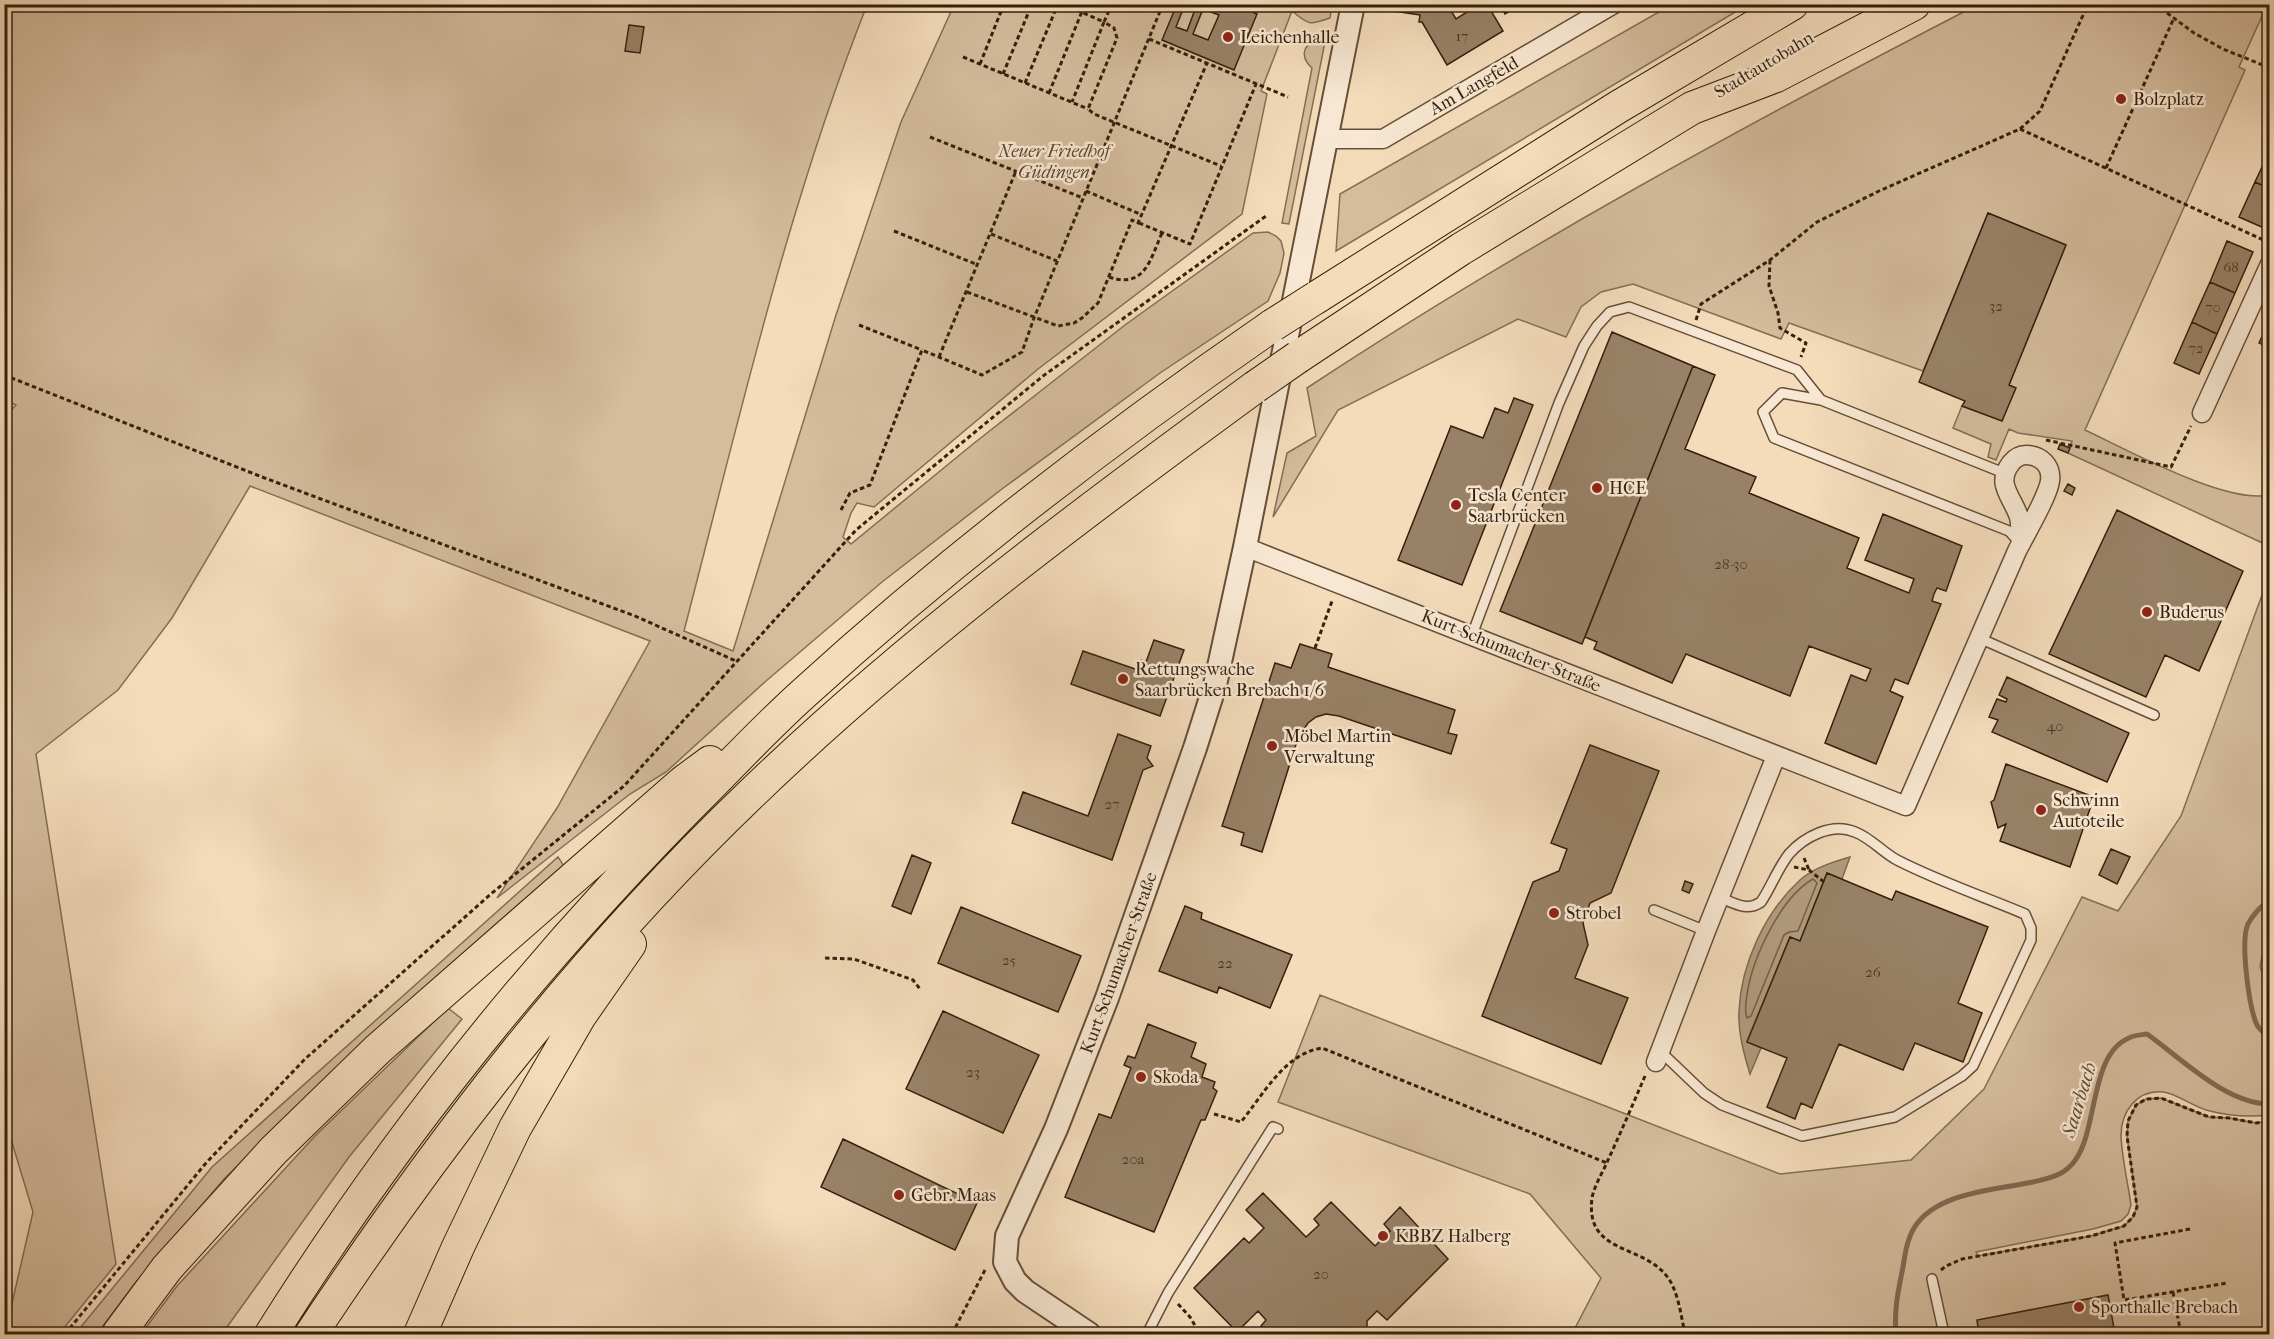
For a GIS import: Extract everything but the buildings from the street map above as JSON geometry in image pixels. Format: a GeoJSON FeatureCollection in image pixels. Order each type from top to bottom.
{"type":"FeatureCollection","features":[{"type":"Feature","properties":{"kind":"highway"},"geometry":{"type":"LineString","coordinates":[[271,1335],[339,1229],[419,1118],[536,971],[653,842],[800,696],[878,627],[1017,514],[1153,409],[1273,325],[1618,107],[1792,4]]}},
{"type":"Feature","properties":{"kind":"highway","name":"Stadtautobahn"},"geometry":{"type":"LineString","coordinates":[[1692,108],[1866,4]]}},
{"type":"Feature","properties":{"kind":"highway"},"geometry":{"type":"LineString","coordinates":[[311,1335],[368,1249],[456,1128],[563,993],[691,854],[749,795],[920,645],[1045,543],[1255,387],[1461,249],[1692,108],[1776,76],[1914,4]]}},
{"type":"Feature","properties":{"kind":"highway"},"geometry":{"type":"LineString","coordinates":[[118,1335],[167,1268],[221,1206],[273,1151],[378,1049],[683,782],[800,696]]}},
{"type":"Feature","properties":{"kind":"highway"},"geometry":{"type":"LineString","coordinates":[[420,1335],[458,1247],[515,1128],[580,1016],[691,854]]}},
{"type":"Feature","properties":{"kind":"street","name":"Kurt-Schumacher-Straße"},"geometry":{"type":"LineString","coordinates":[[1089,1335],[1025,1291],[1015,1281],[1005,1262],[1007,1236],[1070,1096],[1196,748],[1215,685],[1245,547],[1353,4]]}},
{"type":"Feature","properties":{"kind":"street","name":"Am Langfeld"},"geometry":{"type":"LineString","coordinates":[[1326,139],[1383,139],[1614,4]]}},
{"type":"Feature","properties":{"kind":"street"},"geometry":{"type":"LineString","coordinates":[[2202,413],[2270,264]]}},
{"type":"Feature","properties":{"kind":"street"},"geometry":{"type":"LineString","coordinates":[[2021,544],[2019,518],[2005,488],[2004,473],[2012,460],[2019,456],[2038,457]]}},
{"type":"Feature","properties":{"kind":"street","name":"Kurt-Schumacher-Straße"},"geometry":{"type":"LineString","coordinates":[[1245,547],[1906,806],[2050,483],[2050,471],[2038,457]]}},
{"type":"Feature","properties":{"kind":"street"},"geometry":{"type":"LineString","coordinates":[[1658,1057],[1776,756]]}},
{"type":"Feature","properties":{"kind":"lane"},"geometry":{"type":"LineString","coordinates":[[1472,635],[1559,403],[1584,346],[1596,326],[1610,312],[1629,307],[1797,370],[1821,400]]}},
{"type":"Feature","properties":{"kind":"lane"},"geometry":{"type":"LineString","coordinates":[[2004,473],[1821,400],[1782,393],[1763,412],[1774,438],[2009,531],[2021,544]]}},
{"type":"Feature","properties":{"kind":"lane"},"geometry":{"type":"LineString","coordinates":[[1979,638],[2154,715]]}},
{"type":"Feature","properties":{"kind":"lane"},"geometry":{"type":"LineString","coordinates":[[1658,1057],[1722,1105],[1802,1136],[1895,1117],[1962,1076],[1973,1066],[2031,940],[2031,928],[2025,914],[1895,859],[1867,838],[1853,831],[1841,829],[1829,830],[1812,836],[1799,844],[1788,856],[1761,902],[1754,907],[1747,908],[1719,897]]}},
{"type":"Feature","properties":{"kind":"lane"},"geometry":{"type":"LineString","coordinates":[[1654,909],[1706,931]]}},
{"type":"Feature","properties":{"kind":"lane"},"geometry":{"type":"LineString","coordinates":[[1147,1335],[1168,1293],[1273,1127],[1278,1129]]}},
{"type":"Feature","properties":{"kind":"lane"},"geometry":{"type":"LineString","coordinates":[[1932,1279],[1944,1335]]}},
{"type":"Feature","properties":{"kind":"path"},"geometry":{"type":"LineString","coordinates":[[980,64],[1004,4]]}},
{"type":"Feature","properties":{"kind":"path"},"geometry":{"type":"LineString","coordinates":[[1003,74],[1032,4]]}},
{"type":"Feature","properties":{"kind":"path"},"geometry":{"type":"LineString","coordinates":[[1025,83],[1058,4]]}},
{"type":"Feature","properties":{"kind":"path"},"geometry":{"type":"LineString","coordinates":[[1062,4],[1114,28],[1117,38],[1088,109]]}},
{"type":"Feature","properties":{"kind":"path"},"geometry":{"type":"LineString","coordinates":[[1049,93],[1085,4]]}},
{"type":"Feature","properties":{"kind":"path"},"geometry":{"type":"LineString","coordinates":[[1072,102],[1112,4]]}},
{"type":"Feature","properties":{"kind":"path"},"geometry":{"type":"LineString","coordinates":[[859,325],[982,375],[1022,351],[1163,4]]}},
{"type":"Feature","properties":{"kind":"path"},"geometry":{"type":"LineString","coordinates":[[1693,332],[1701,303],[1770,260],[1817,222],[1879,191],[2020,129],[2040,111],[2088,4]]}},
{"type":"Feature","properties":{"kind":"path"},"geometry":{"type":"LineString","coordinates":[[2155,4],[2194,33],[2223,49],[2270,68]]}},
{"type":"Feature","properties":{"kind":"path"},"geometry":{"type":"LineString","coordinates":[[2106,168],[2174,18]]}},
{"type":"Feature","properties":{"kind":"path"},"geometry":{"type":"LineString","coordinates":[[1149,39],[1288,97]]}},
{"type":"Feature","properties":{"kind":"path"},"geometry":{"type":"LineString","coordinates":[[963,57],[1221,166]]}},
{"type":"Feature","properties":{"kind":"path"},"geometry":{"type":"LineString","coordinates":[[1138,223],[1207,63]]}},
{"type":"Feature","properties":{"kind":"path"},"geometry":{"type":"LineString","coordinates":[[966,292],[1058,326],[1074,323],[1098,303],[1132,220],[1190,244],[1256,84]]}},
{"type":"Feature","properties":{"kind":"path"},"geometry":{"type":"LineString","coordinates":[[2020,129],[2270,243]]}},
{"type":"Feature","properties":{"kind":"path"},"geometry":{"type":"LineString","coordinates":[[930,137],[1083,198]]}},
{"type":"Feature","properties":{"kind":"path"},"geometry":{"type":"LineString","coordinates":[[939,357],[1016,171]]}},
{"type":"Feature","properties":{"kind":"path"},"geometry":{"type":"LineString","coordinates":[[1086,191],[1142,215]]}},
{"type":"Feature","properties":{"kind":"path"},"geometry":{"type":"LineString","coordinates":[[65,1335],[206,1163],[305,1059],[492,893],[624,786],[856,530],[1043,376],[1266,216]]}},
{"type":"Feature","properties":{"kind":"path"},"geometry":{"type":"LineString","coordinates":[[894,231],[978,265]]}},
{"type":"Feature","properties":{"kind":"path"},"geometry":{"type":"LineString","coordinates":[[1109,277],[1121,281],[1137,278],[1146,267],[1162,232]]}},
{"type":"Feature","properties":{"kind":"path"},"geometry":{"type":"LineString","coordinates":[[991,234],[1057,261]]}},
{"type":"Feature","properties":{"kind":"path"},"geometry":{"type":"LineString","coordinates":[[1770,260],[1769,286],[1778,313],[1780,328],[1806,343],[1797,370]]}},
{"type":"Feature","properties":{"kind":"path"},"geometry":{"type":"LineString","coordinates":[[841,510],[850,493],[870,485],[922,350]]}},
{"type":"Feature","properties":{"kind":"path"},"geometry":{"type":"LineString","coordinates":[[4,375],[262,477],[635,616],[736,661]]}},
{"type":"Feature","properties":{"kind":"path"},"geometry":{"type":"LineString","coordinates":[[2038,457],[2046,440],[2171,467],[2187,430],[2202,413]]}},
{"type":"Feature","properties":{"kind":"path"},"geometry":{"type":"LineString","coordinates":[[1315,648],[1339,583]]}},
{"type":"Feature","properties":{"kind":"path"},"geometry":{"type":"LineString","coordinates":[[1809,870],[1824,882]]}},
{"type":"Feature","properties":{"kind":"path"},"geometry":{"type":"LineString","coordinates":[[2270,953],[2268,958],[2270,973]]}},
{"type":"Feature","properties":{"kind":"path"},"geometry":{"type":"LineString","coordinates":[[825,958],[854,959],[913,980],[920,989]]}},
{"type":"Feature","properties":{"kind":"path"},"geometry":{"type":"LineString","coordinates":[[1214,1114],[1242,1122],[1284,1068],[1304,1052],[1322,1048],[1607,1163]]}},
{"type":"Feature","properties":{"kind":"path"},"geometry":{"type":"LineString","coordinates":[[1658,1057],[1647,1072],[1592,1196],[1592,1219],[1597,1232],[1609,1242],[1657,1266],[1666,1274],[1673,1287],[1685,1335]]}},
{"type":"Feature","properties":{"kind":"path"},"geometry":{"type":"LineString","coordinates":[[1932,1279],[1946,1266],[1962,1259],[2091,1236],[2124,1226],[2133,1217],[2137,1207],[2127,1136],[2128,1121],[2136,1105],[2146,1099],[2161,1098],[2209,1117],[2256,1123],[2270,1121]]}},
{"type":"Feature","properties":{"kind":"path"},"geometry":{"type":"LineString","coordinates":[[2190,1230],[2115,1243],[2124,1300],[2227,1283]]}},
{"type":"Feature","properties":{"kind":"path"},"geometry":{"type":"LineString","coordinates":[[952,1335],[987,1266]]}},
{"type":"Feature","properties":{"kind":"path"},"geometry":{"type":"LineString","coordinates":[[2173,1292],[2181,1335]]}},
{"type":"Feature","properties":{"kind":"path"},"geometry":{"type":"LineString","coordinates":[[1168,1293],[1190,1317],[1200,1335]]}},
{"type":"Feature","properties":{"kind":"green space","name":"Neuer Friedhof Güdingen"},"geometry":{"type":"Polygon","coordinates":[[[5,5],[867,5],[838,81],[788,236],[684,631],[733,651],[836,315],[901,122],[954,5],[1332,5],[1330,18],[1312,23],[1305,21],[1292,11],[1261,91],[1267,94],[1242,214],[1038,369],[874,507],[857,503],[843,537],[851,544],[973,444],[1125,325],[1253,233],[1268,232],[1276,236],[1281,241],[1284,253],[1280,273],[1268,301],[1160,373],[1002,489],[882,582],[766,681],[666,772],[630,794],[497,898],[557,808],[650,641],[250,486],[172,618],[118,690],[36,754],[116,1264],[59,1334],[5,1334],[33,1212],[4,1116],[4,417],[16,405],[5,400],[5,5]]]}},
{"type":"Feature","properties":{"kind":"green space"},"geometry":{"type":"Polygon","coordinates":[[[1671,5],[1747,5],[1336,251],[1340,194],[1671,5]]]}},
{"type":"Feature","properties":{"kind":"green space"},"geometry":{"type":"Polygon","coordinates":[[[1977,5],[2267,5],[2239,67],[2245,70],[2085,430],[2203,484],[2250,496],[2269,495],[2269,546],[2068,453],[2072,441],[2018,433],[2009,429],[1996,460],[1988,457],[1991,444],[1953,428],[1962,406],[2002,420],[2015,388],[2009,385],[2066,245],[1988,213],[1923,371],[1789,323],[1781,339],[1633,284],[1601,292],[1581,307],[1566,337],[1518,319],[1338,410],[1273,517],[1287,453],[1316,436],[1307,388],[1470,285],[1553,236],[1806,95],[1977,5]]]}},
{"type":"Feature","properties":{"kind":"green space"},"geometry":{"type":"Polygon","coordinates":[[[1317,41],[1325,42],[1289,224],[1282,223],[1312,68],[1304,52],[1308,46],[1317,41]]]}},
{"type":"Feature","properties":{"kind":"green space"},"geometry":{"type":"Polygon","coordinates":[[[2269,576],[2270,936],[2264,948],[2260,966],[2269,997],[2269,1115],[2225,1114],[2204,1109],[2168,1093],[2153,1092],[2145,1095],[2132,1104],[2122,1127],[2121,1136],[2131,1205],[2128,1214],[2121,1221],[2093,1229],[1976,1252],[1978,1256],[2091,1236],[2124,1226],[2133,1217],[2137,1207],[2127,1136],[2128,1121],[2136,1105],[2146,1099],[2161,1098],[2209,1117],[2256,1123],[2269,1121],[2269,1334],[1572,1334],[1601,1278],[1530,1194],[1278,1102],[1320,995],[1780,1174],[1911,1160],[1984,1089],[2082,897],[2118,911],[2181,816],[2269,576]]]}},
{"type":"Feature","properties":{"kind":"green space"},"geometry":{"type":"Polygon","coordinates":[[[558,857],[564,866],[323,1081],[224,1179],[135,1283],[97,1334],[75,1334],[212,1167],[558,857]]]}},
{"type":"Feature","properties":{"kind":"green space"},"geometry":{"type":"Polygon","coordinates":[[[448,1008],[462,1019],[349,1157],[222,1334],[141,1334],[177,1286],[315,1136],[448,1008]]]}},
{"type":"Feature","properties":{"kind":"water"},"geometry":{"type":"Polygon","coordinates":[[[1850,857],[1842,879],[1827,873],[1800,941],[1790,937],[1747,1041],[1761,1048],[1750,1074],[1740,1035],[1739,1011],[1744,975],[1757,940],[1776,907],[1800,880],[1830,863],[1850,857]]]}},
{"type":"Feature","properties":{"kind":"waterway","name":"Saarbach"},"geometry":{"type":"LineString","coordinates":[[2270,899],[2248,924],[2245,945],[2246,974],[2254,1016],[2258,1027],[2270,1039]]}},
{"type":"Feature","properties":{"kind":"waterway","name":"Saarbach"},"geometry":{"type":"LineString","coordinates":[[1896,1334],[1898,1293],[1907,1247],[1914,1228],[1924,1216],[1951,1200],[1968,1194],[2045,1179],[2067,1169],[2076,1159],[2083,1145],[2107,1059],[2116,1046],[2129,1038],[2147,1034],[2189,1067],[2221,1088],[2253,1102],[2270,1104]]}},
{"type":"Feature","properties":{"kind":"place","name":"Leichenhalle"},"geometry":{"type":"Point","coordinates":[1228,37]}},
{"type":"Feature","properties":{"kind":"place","name":"Bolzplatz"},"geometry":{"type":"Point","coordinates":[2121,99]}},
{"type":"Feature","properties":{"kind":"place","name":"HCE"},"geometry":{"type":"Point","coordinates":[1597,488]}},
{"type":"Feature","properties":{"kind":"place","name":"Tesla Center Saarbrücken"},"geometry":{"type":"Point","coordinates":[1456,505]}},
{"type":"Feature","properties":{"kind":"place","name":"Buderus"},"geometry":{"type":"Point","coordinates":[2147,612]}},
{"type":"Feature","properties":{"kind":"place","name":"Rettungswache Saarbrücken Brebach 1/6"},"geometry":{"type":"Point","coordinates":[1123,679]}},
{"type":"Feature","properties":{"kind":"place","name":"Möbel Martin Verwaltung"},"geometry":{"type":"Point","coordinates":[1272,746]}},
{"type":"Feature","properties":{"kind":"place","name":"Schwinn Autoteile"},"geometry":{"type":"Point","coordinates":[2041,810]}},
{"type":"Feature","properties":{"kind":"place","name":"Strobel"},"geometry":{"type":"Point","coordinates":[1554,913]}},
{"type":"Feature","properties":{"kind":"place","name":"Skoda"},"geometry":{"type":"Point","coordinates":[1141,1077]}},
{"type":"Feature","properties":{"kind":"place","name":"Gebr. Maas"},"geometry":{"type":"Point","coordinates":[899,1195]}},
{"type":"Feature","properties":{"kind":"place","name":"KBBZ Halberg"},"geometry":{"type":"Point","coordinates":[1383,1236]}},
{"type":"Feature","properties":{"kind":"place","name":"Sporthalle Brebach"},"geometry":{"type":"Point","coordinates":[2079,1307]}}]}
